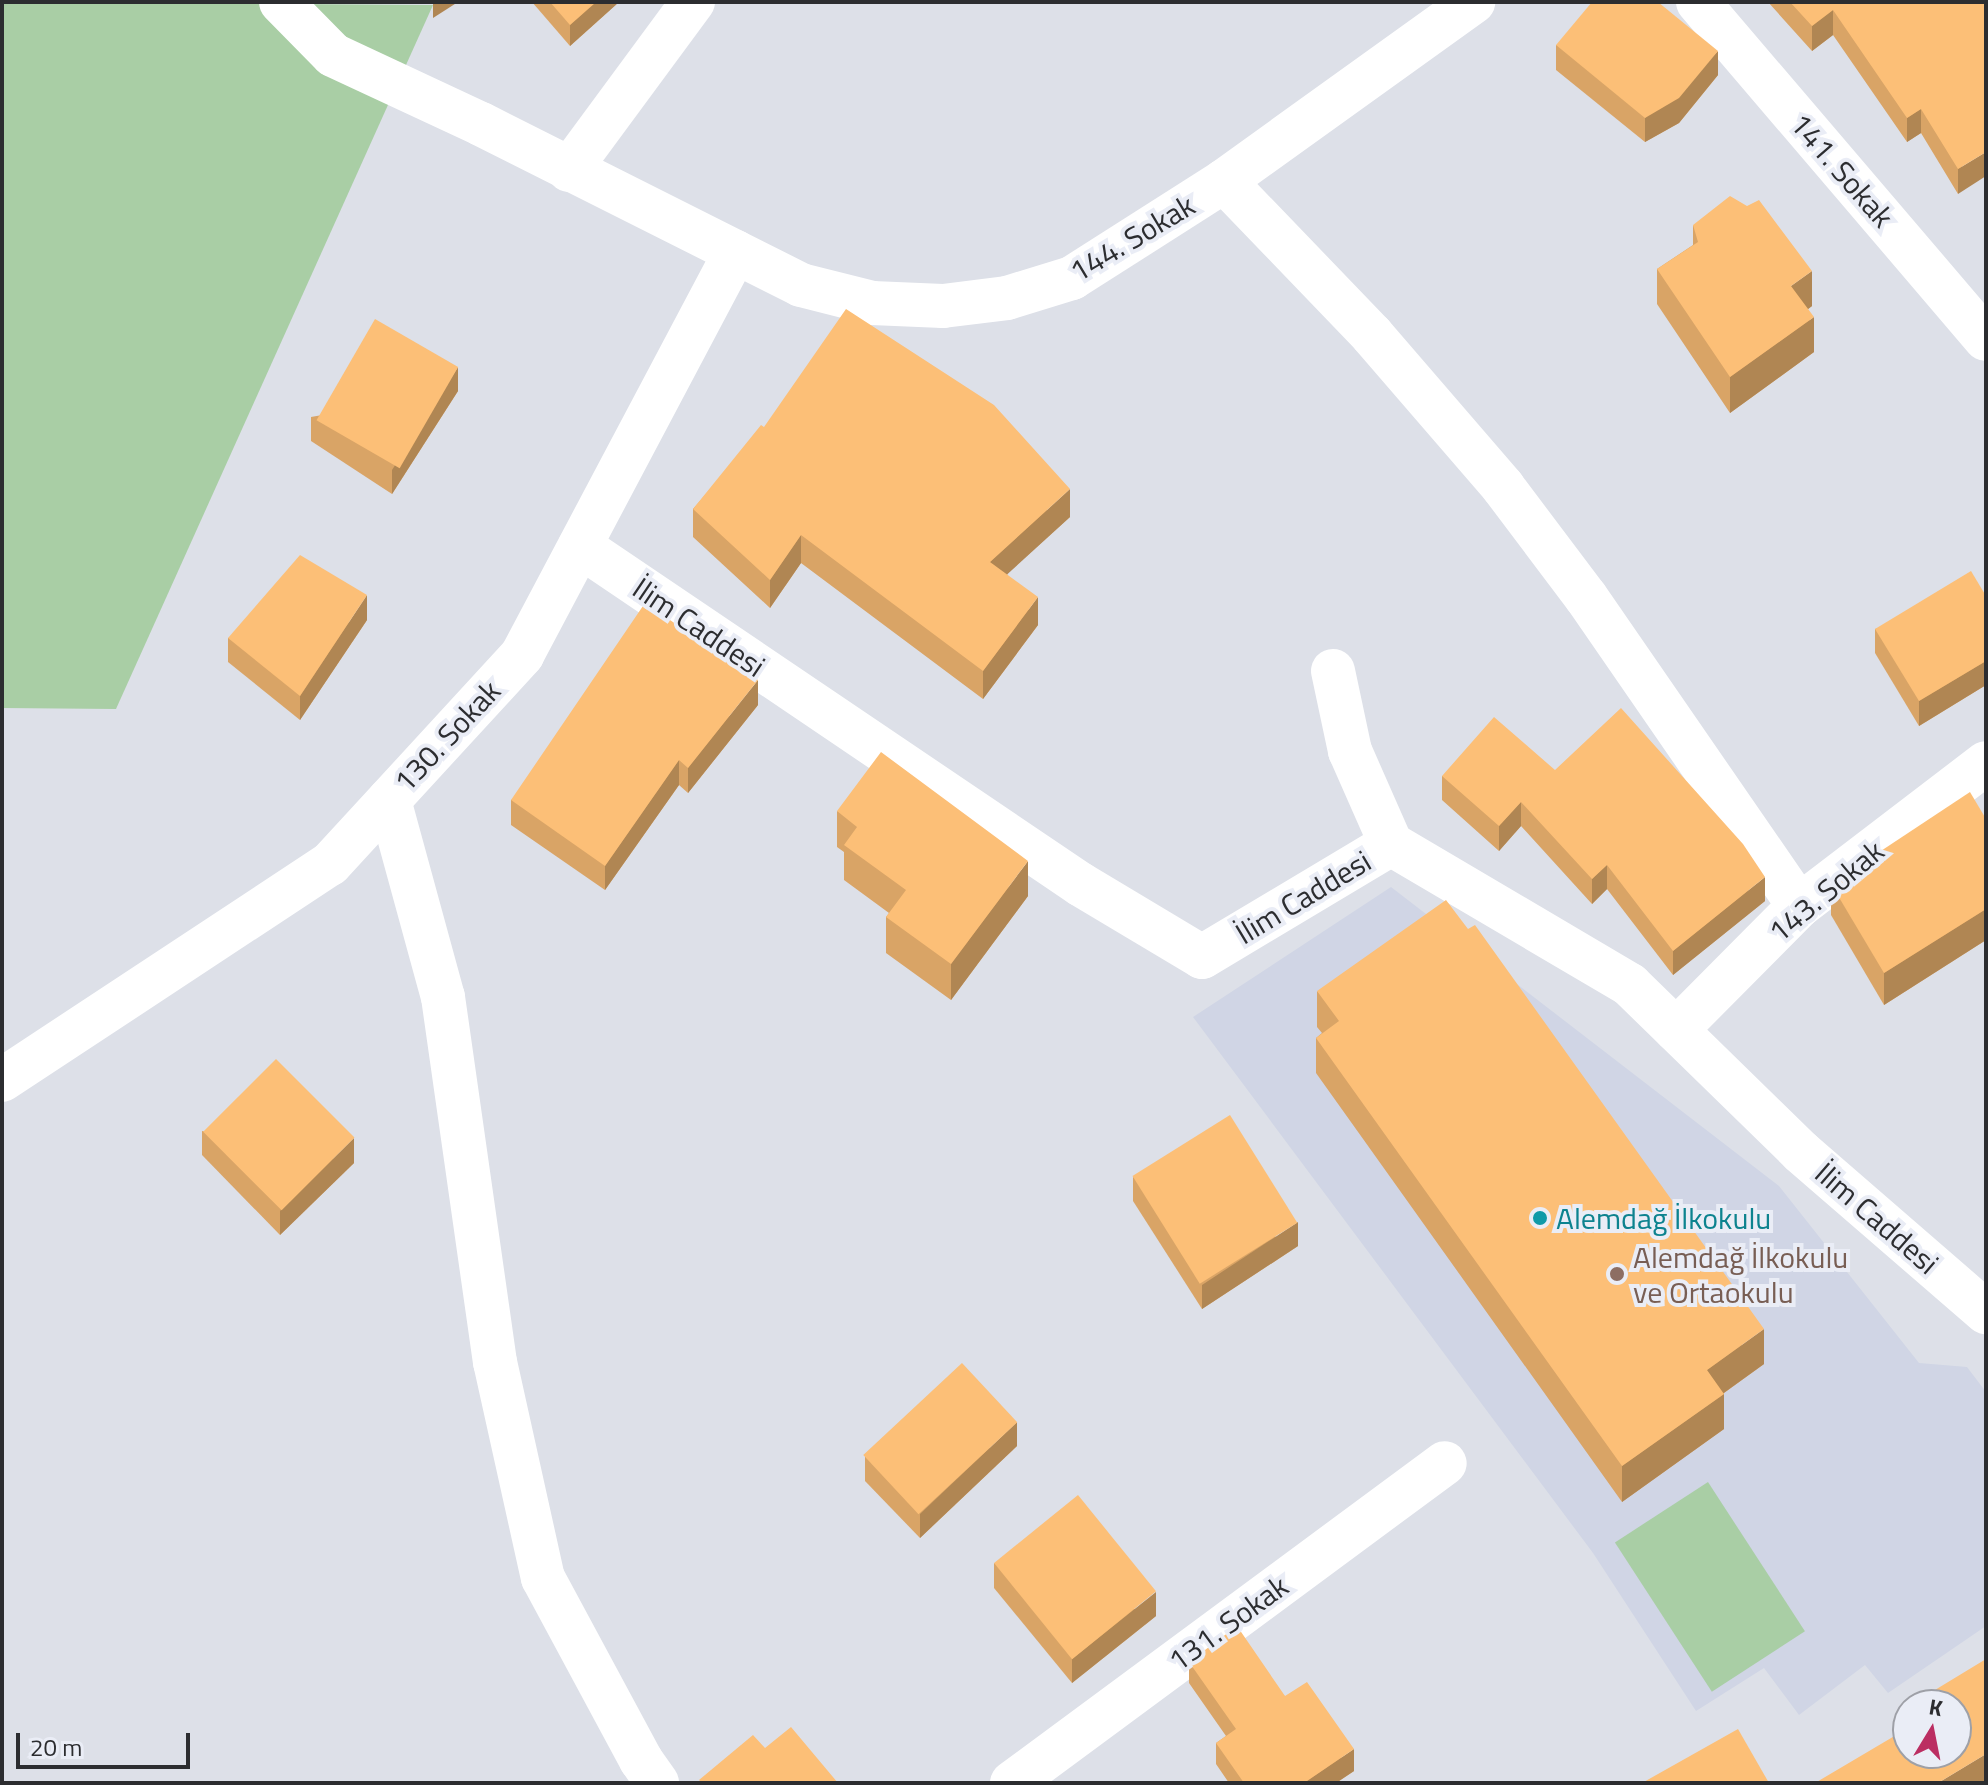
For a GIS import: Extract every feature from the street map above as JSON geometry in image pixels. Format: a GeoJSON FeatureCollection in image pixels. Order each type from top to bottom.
{"type":"FeatureCollection","features":[{"type":"Feature","properties":{"kind":"street","name":"144. Sokak"},"geometry":{"type":"LineString","coordinates":[[281,2],[333,55],[801,285],[872,303],[943,306],[1007,298],[1072,278],[1224,181],[1473,2]]}},
{"type":"Feature","properties":{"kind":"street"},"geometry":{"type":"LineString","coordinates":[[569,170],[693,2]]}},
{"type":"Feature","properties":{"kind":"street","name":"141. Sokak"},"geometry":{"type":"LineString","coordinates":[[1698,2],[1986,339]]}},
{"type":"Feature","properties":{"kind":"street"},"geometry":{"type":"LineString","coordinates":[[1224,181],[1372,335],[1503,487],[1586,597],[1799,906]]}},
{"type":"Feature","properties":{"kind":"street","name":"130. Sokak"},"geometry":{"type":"LineString","coordinates":[[2,1080],[330,864],[522,655],[735,252]]}},
{"type":"Feature","properties":{"kind":"street","name":"İlim Caddesi"},"geometry":{"type":"LineString","coordinates":[[580,546],[1080,884],[1202,957],[1391,844],[1630,985],[1801,1152],[1986,1312]]}},
{"type":"Feature","properties":{"kind":"street"},"geometry":{"type":"LineString","coordinates":[[1333,671],[1350,751],[1391,844]]}},
{"type":"Feature","properties":{"kind":"street","name":"143. Sokak"},"geometry":{"type":"LineString","coordinates":[[1676,1030],[1799,906],[1986,763]]}},
{"type":"Feature","properties":{"kind":"street"},"geometry":{"type":"LineString","coordinates":[[389,800],[443,997],[495,1362],[543,1578],[641,1760],[657,1783]]}},
{"type":"Feature","properties":{"kind":"street","name":"131. Sokak"},"geometry":{"type":"LineString","coordinates":[[1012,1783],[1445,1463]]}},
{"type":"Feature","properties":{"kind":"shaded area","name":"Alemdağ İlkokulu ve Ortaokulu"},"geometry":{"type":"Polygon","coordinates":[[[1391,887],[1779,1186],[1919,1363],[1967,1367],[1986,1392],[1986,1626],[1888,1693],[1865,1665],[1799,1715],[1764,1668],[1696,1711],[1593,1553],[1193,1017],[1391,887]]]}},
{"type":"Feature","properties":{"kind":"green space"},"geometry":{"type":"Polygon","coordinates":[[[2,2],[433,5],[116,709],[2,708],[2,2]]]}},
{"type":"Feature","properties":{"kind":"green space"},"geometry":{"type":"Polygon","coordinates":[[[1708,1482],[1805,1631],[1712,1692],[1615,1542],[1708,1482]]]}},
{"type":"Feature","properties":{"kind":"building"},"geometry":{"type":"Polygon","coordinates":[[[550,2],[596,2],[570,25],[550,2]]]}},
{"type":"Feature","properties":{"kind":"building"},"geometry":{"type":"Polygon","coordinates":[[[1592,2],[1658,2],[1718,51],[1679,98],[1645,118],[1556,45],[1592,2]]]}},
{"type":"Feature","properties":{"kind":"building"},"geometry":{"type":"Polygon","coordinates":[[[1790,2],[1986,2],[1986,152],[1958,169],[1921,109],[1907,118],[1833,10],[1812,26],[1790,2]]]}},
{"type":"Feature","properties":{"kind":"building"},"geometry":{"type":"Polygon","coordinates":[[[1730,196],[1747,206],[1759,200],[1812,271],[1791,286],[1814,317],[1730,377],[1657,269],[1698,242],[1693,225],[1730,196]]]}},
{"type":"Feature","properties":{"kind":"building"},"geometry":{"type":"Polygon","coordinates":[[[846,309],[994,405],[1070,489],[990,562],[1038,597],[983,671],[801,535],[770,580],[693,509],[761,425],[764,427],[846,309]]]}},
{"type":"Feature","properties":{"kind":"building"},"geometry":{"type":"Polygon","coordinates":[[[375,319],[458,367],[400,468],[316,420],[375,319]]]}},
{"type":"Feature","properties":{"kind":"building"},"geometry":{"type":"Polygon","coordinates":[[[300,555],[367,595],[300,696],[228,638],[300,555]]]}},
{"type":"Feature","properties":{"kind":"building"},"geometry":{"type":"Polygon","coordinates":[[[1971,571],[1986,596],[1986,661],[1919,701],[1875,629],[1971,571]]]}},
{"type":"Feature","properties":{"kind":"building"},"geometry":{"type":"Polygon","coordinates":[[[645,603],[758,680],[688,768],[679,760],[605,866],[511,800],[645,603]]]}},
{"type":"Feature","properties":{"kind":"building"},"geometry":{"type":"Polygon","coordinates":[[[1621,708],[1743,844],[1765,877],[1673,951],[1607,865],[1592,879],[1521,802],[1499,826],[1442,776],[1494,717],[1555,770],[1621,708]]]}},
{"type":"Feature","properties":{"kind":"building"},"geometry":{"type":"Polygon","coordinates":[[[881,752],[1028,861],[951,964],[886,917],[906,890],[844,845],[857,827],[837,811],[881,752]]]}},
{"type":"Feature","properties":{"kind":"building"},"geometry":{"type":"Polygon","coordinates":[[[1970,792],[1986,819],[1986,909],[1884,973],[1831,884],[1970,792]]]}},
{"type":"Feature","properties":{"kind":"building","name":"Alemdağ İlkokulu"},"geometry":{"type":"Polygon","coordinates":[[[1446,900],[1468,929],[1475,925],[1764,1329],[1707,1370],[1724,1394],[1622,1466],[1316,1038],[1339,1021],[1317,991],[1446,900]]]}},
{"type":"Feature","properties":{"kind":"building"},"geometry":{"type":"Polygon","coordinates":[[[276,1059],[354,1137],[282,1210],[203,1132],[276,1059]]]}},
{"type":"Feature","properties":{"kind":"building"},"geometry":{"type":"Polygon","coordinates":[[[1230,1115],[1297,1223],[1200,1284],[1132,1176],[1230,1115]]]}},
{"type":"Feature","properties":{"kind":"building"},"geometry":{"type":"Polygon","coordinates":[[[962,1363],[1017,1422],[919,1514],[863,1455],[962,1363]]]}},
{"type":"Feature","properties":{"kind":"building"},"geometry":{"type":"Polygon","coordinates":[[[1078,1495],[1156,1591],[1072,1659],[994,1563],[1078,1495]]]}},
{"type":"Feature","properties":{"kind":"building"},"geometry":{"type":"Polygon","coordinates":[[[1237,1626],[1285,1696],[1307,1682],[1354,1749],[1304,1783],[1244,1783],[1216,1743],[1236,1729],[1189,1662],[1237,1626]]]}},
{"type":"Feature","properties":{"kind":"building"},"geometry":{"type":"Polygon","coordinates":[[[1986,1659],[1986,1754],[1972,1762],[1972,1689],[1937,1689],[1986,1659]]]}},
{"type":"Feature","properties":{"kind":"building"},"geometry":{"type":"Polygon","coordinates":[[[791,1727],[838,1783],[702,1783],[699,1780],[753,1735],[765,1748],[791,1727]]]}},
{"type":"Feature","properties":{"kind":"building"},"geometry":{"type":"Polygon","coordinates":[[[1738,1729],[1769,1783],[1642,1783],[1738,1729]]]}},
{"type":"Feature","properties":{"kind":"building"},"geometry":{"type":"Polygon","coordinates":[[[1892,1737],[1892,1769],[1961,1769],[1938,1783],[1815,1783],[1892,1737]]]}},
{"type":"Feature","properties":{"kind":"place","name":"Alemdağ İlkokulu"},"geometry":{"type":"Point","coordinates":[1540,1218]}},
{"type":"Feature","properties":{"kind":"place","name":"Alemdağ İlkokulu ve Ortaokulu"},"geometry":{"type":"Point","coordinates":[1617,1274]}}]}
